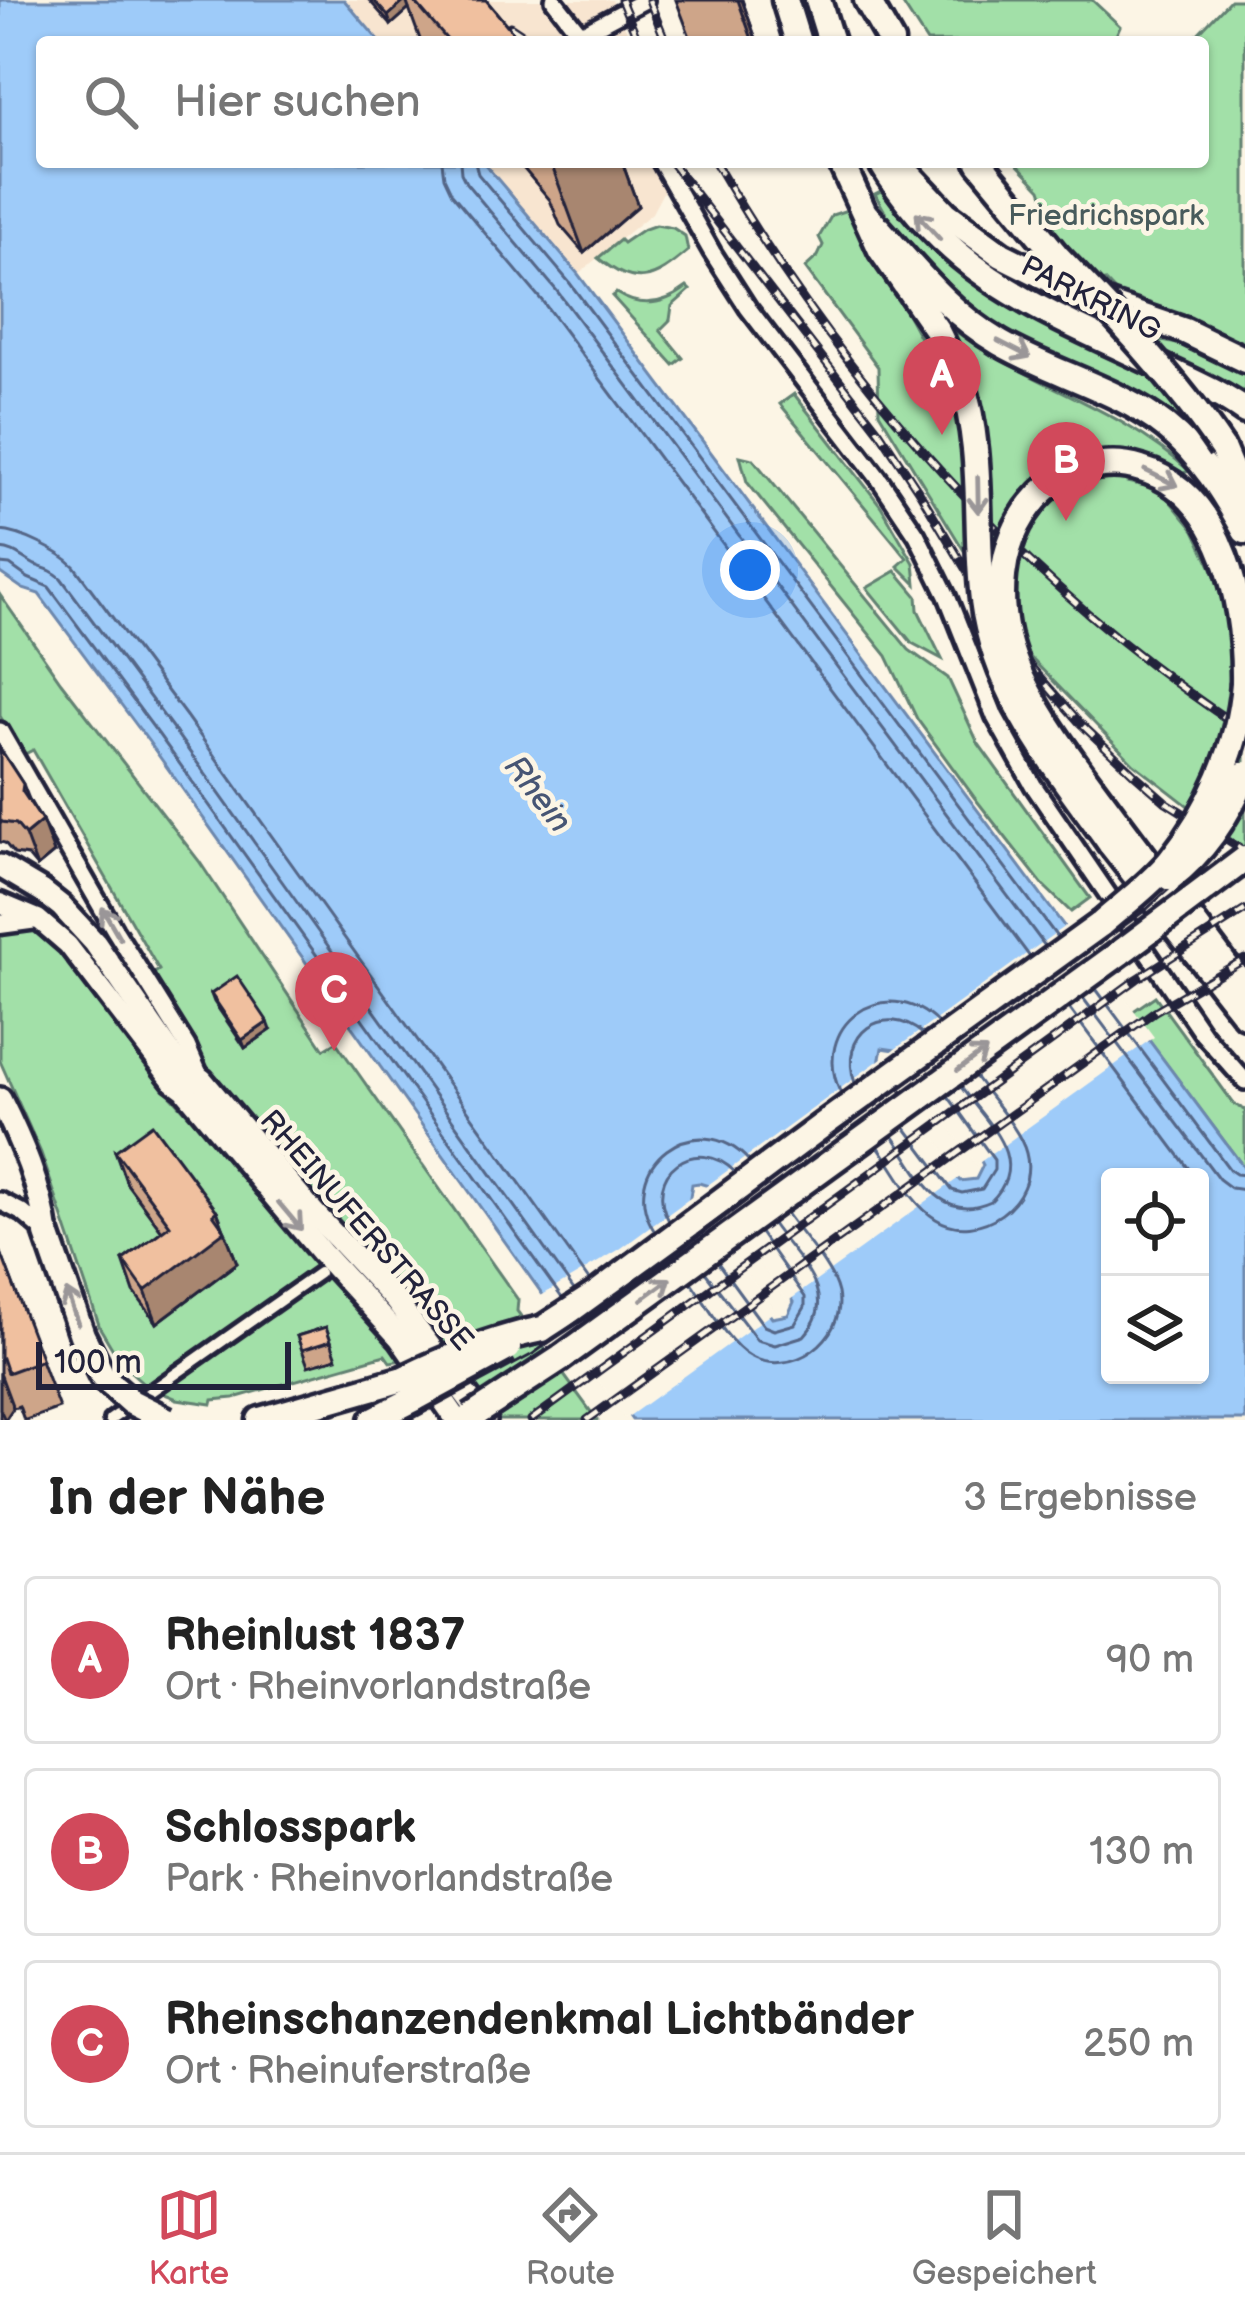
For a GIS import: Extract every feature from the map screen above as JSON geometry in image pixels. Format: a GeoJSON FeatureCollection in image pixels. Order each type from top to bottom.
{"type":"FeatureCollection","features":[{"type":"Feature","properties":{"kind":"main road"},"geometry":{"type":"LineString","coordinates":[[785,0],[796,36]]}},
{"type":"Feature","properties":{"kind":"main road"},"geometry":{"type":"LineString","coordinates":[[818,0],[829,36]]}},
{"type":"Feature","properties":{"kind":"main road"},"geometry":{"type":"LineString","coordinates":[[866,0],[887,36]]}},
{"type":"Feature","properties":{"kind":"main road"},"geometry":{"type":"LineString","coordinates":[[984,168],[1056,255],[1170,378],[1222,448],[1245,502]]}},
{"type":"Feature","properties":{"kind":"main road"},"geometry":{"type":"LineString","coordinates":[[893,170],[1002,256],[1086,297],[1185,331],[1245,360]]}},
{"type":"Feature","properties":{"kind":"main road","name":"PARKRING"},"geometry":{"type":"LineString","coordinates":[[893,170],[922,221],[1008,290],[1245,411]]}},
{"type":"Feature","properties":{"kind":"main road"},"geometry":{"type":"LineString","coordinates":[[854,191],[881,250],[936,329],[961,380],[977,448],[983,601],[992,649],[1027,726],[1245,985]]}},
{"type":"Feature","properties":{"kind":"main road"},"geometry":{"type":"LineString","coordinates":[[854,191],[919,276],[972,323],[999,343],[1118,398],[1166,427],[1200,460],[1245,530]]}},
{"type":"Feature","properties":{"kind":"main road"},"geometry":{"type":"LineString","coordinates":[[1101,924],[1168,863],[1193,826],[1234,743],[1244,683],[1244,628],[1217,540],[1185,492],[1166,477],[1136,467],[1099,465],[1051,484],[1024,512],[1005,559],[1004,616],[1021,675],[1038,707],[1115,834],[1245,1015]]}},
{"type":"Feature","properties":{"kind":"main road"},"geometry":{"type":"LineString","coordinates":[[373,1420],[451,1356],[542,1329],[628,1271],[820,1127],[1176,874],[1222,820],[1245,774]]}},
{"type":"Feature","properties":{"kind":"main road"},"geometry":{"type":"LineString","coordinates":[[469,1419],[562,1358],[1245,859]]}},
{"type":"Feature","properties":{"kind":"main road","name":"RHEINUFERSTRASSE"},"geometry":{"type":"LineString","coordinates":[[0,866],[42,891],[80,925],[320,1252],[469,1419]]}},
{"type":"Feature","properties":{"kind":"main road"},"geometry":{"type":"LineString","coordinates":[[0,1099],[44,1208],[46,1234],[82,1335],[103,1377],[131,1402],[167,1420]]}},
{"type":"Feature","properties":{"kind":"main road"},"geometry":{"type":"LineString","coordinates":[[260,1420],[410,1389]]}},
{"type":"Feature","properties":{"kind":"street"},"geometry":{"type":"LineString","coordinates":[[554,0],[582,36]]}},
{"type":"Feature","properties":{"kind":"street"},"geometry":{"type":"LineString","coordinates":[[587,36],[645,0]]}},
{"type":"Feature","properties":{"kind":"street"},"geometry":{"type":"LineString","coordinates":[[665,168],[748,308],[880,479],[917,535],[994,717],[1034,784],[1203,1034],[1245,1081]]}},
{"type":"Feature","properties":{"kind":"street","name":"RHEINUFERSTRASSE"},"geometry":{"type":"LineString","coordinates":[[0,731],[187,1046],[195,1087],[172,1081],[68,945],[38,919]]}},
{"type":"Feature","properties":{"kind":"street"},"geometry":{"type":"LineString","coordinates":[[0,903],[38,919]]}},
{"type":"Feature","properties":{"kind":"street"},"geometry":{"type":"LineString","coordinates":[[0,924],[38,919]]}},
{"type":"Feature","properties":{"kind":"street"},"geometry":{"type":"LineString","coordinates":[[0,1201],[23,1213],[46,1234]]}},
{"type":"Feature","properties":{"kind":"street"},"geometry":{"type":"LineString","coordinates":[[110,1420],[319,1273]]}},
{"type":"Feature","properties":{"kind":"street"},"geometry":{"type":"LineString","coordinates":[[148,1420],[154,1389]]}},
{"type":"Feature","properties":{"kind":"shaded area"},"geometry":{"type":"Polygon","coordinates":[[[344,0],[612,0],[629,36],[375,36],[344,0]]]}},
{"type":"Feature","properties":{"kind":"shaded area"},"geometry":{"type":"Polygon","coordinates":[[[488,168],[676,168],[652,213],[578,274],[488,168]]]}},
{"type":"Feature","properties":{"kind":"green space"},"geometry":{"type":"Polygon","coordinates":[[[900,0],[1092,0],[1120,26],[1116,36],[923,36],[900,0]]]}},
{"type":"Feature","properties":{"kind":"green space","name":"Friedrichspark"},"geometry":{"type":"Polygon","coordinates":[[[1230,0],[1245,0],[1245,350],[1130,307],[1105,281],[1075,289],[1041,189],[1021,168],[1209,168],[1209,36],[1196,36],[1230,0]]]}},
{"type":"Feature","properties":{"kind":"green space"},"geometry":{"type":"Polygon","coordinates":[[[885,189],[905,215],[1153,375],[1208,455],[988,323],[908,253],[875,194],[885,189]]]}},
{"type":"Feature","properties":{"kind":"green space"},"geometry":{"type":"Polygon","coordinates":[[[850,209],[925,347],[964,361],[953,335],[958,333],[1135,430],[1189,471],[1181,474],[1158,462],[1129,456],[1127,482],[1165,495],[1194,530],[1219,583],[1245,598],[1245,850],[1134,764],[1028,655],[879,412],[878,367],[805,268],[818,256],[823,245],[819,237],[832,215],[850,209]]]}},
{"type":"Feature","properties":{"kind":"green space"},"geometry":{"type":"Polygon","coordinates":[[[656,225],[685,236],[688,251],[665,269],[634,277],[598,258],[620,240],[623,243],[656,225]]]}},
{"type":"Feature","properties":{"kind":"green space"},"geometry":{"type":"Polygon","coordinates":[[[687,287],[690,290],[672,306],[670,320],[660,330],[683,358],[674,365],[612,296],[616,293],[652,303],[687,287]]]}},
{"type":"Feature","properties":{"kind":"green space"},"geometry":{"type":"Polygon","coordinates":[[[1157,340],[1193,347],[1245,372],[1245,398],[1175,362],[1157,340]]]}},
{"type":"Feature","properties":{"kind":"green space"},"geometry":{"type":"Polygon","coordinates":[[[794,394],[881,506],[914,563],[916,584],[898,566],[907,558],[780,404],[794,394]]]}},
{"type":"Feature","properties":{"kind":"green space"},"geometry":{"type":"Polygon","coordinates":[[[740,456],[753,459],[909,650],[948,678],[978,743],[1090,898],[1071,912],[1043,885],[917,719],[887,656],[747,482],[740,456]]]}},
{"type":"Feature","properties":{"kind":"green space"},"geometry":{"type":"Polygon","coordinates":[[[896,571],[917,596],[918,610],[942,659],[912,643],[867,588],[896,571]]]}},
{"type":"Feature","properties":{"kind":"green space"},"geometry":{"type":"Polygon","coordinates":[[[0,595],[199,861],[324,1049],[336,1042],[518,1300],[517,1311],[597,1420],[495,1420],[209,1078],[150,976],[159,970],[33,750],[23,755],[0,716],[0,595]]]}},
{"type":"Feature","properties":{"kind":"green space"},"geometry":{"type":"Polygon","coordinates":[[[32,925],[56,943],[164,1088],[363,1306],[403,1360],[390,1362],[385,1355],[212,1404],[177,1399],[148,1387],[121,1363],[100,1328],[41,1153],[0,1061],[0,933],[32,925]]]}},
{"type":"Feature","properties":{"kind":"green space"},"geometry":{"type":"Polygon","coordinates":[[[1155,996],[1234,1104],[1245,1110],[1245,1169],[1129,1014],[1155,996]]]}},
{"type":"Feature","properties":{"kind":"water","name":"Rhein"},"geometry":{"type":"Polygon","coordinates":[[[0,0],[344,0],[375,36],[36,36],[36,168],[488,168],[578,274],[1245,1169],[1245,1420],[632,1420],[39,594],[0,573],[0,0]],[[882,1048],[878,1069],[960,1181],[976,1179],[981,1161],[902,1051],[882,1048]],[[692,1184],[689,1203],[772,1318],[788,1315],[794,1302],[712,1187],[692,1184]]]}},
{"type":"Feature","properties":{"kind":"pier"},"geometry":{"type":"Polygon","coordinates":[[[1069,923],[1154,1037],[976,1165],[899,1056],[887,1055],[1069,923]]]}},
{"type":"Feature","properties":{"kind":"pier"},"geometry":{"type":"Polygon","coordinates":[[[886,1055],[884,1068],[963,1175],[787,1302],[708,1192],[701,1190],[886,1055]]]}},
{"type":"Feature","properties":{"kind":"pier"},"geometry":{"type":"Polygon","coordinates":[[[697,1193],[695,1201],[775,1311],[625,1419],[539,1297],[620,1249],[697,1193]]]}},
{"type":"Feature","properties":{"kind":"building"},"geometry":{"type":"Polygon","coordinates":[[[373,0],[406,0],[388,16],[373,0]]]}},
{"type":"Feature","properties":{"kind":"building"},"geometry":{"type":"Polygon","coordinates":[[[413,0],[486,0],[516,36],[444,36],[413,0]]]}},
{"type":"Feature","properties":{"kind":"building"},"geometry":{"type":"Polygon","coordinates":[[[0,749],[42,821],[25,835],[16,824],[0,819],[0,749]]]}},
{"type":"Feature","properties":{"kind":"building"},"geometry":{"type":"Polygon","coordinates":[[[237,976],[268,1022],[242,1040],[211,994],[237,976]]]}},
{"type":"Feature","properties":{"kind":"building"},"geometry":{"type":"Polygon","coordinates":[[[152,1124],[217,1211],[213,1214],[225,1231],[145,1291],[123,1260],[170,1225],[115,1151],[152,1124]]]}},
{"type":"Feature","properties":{"kind":"building"},"geometry":{"type":"Polygon","coordinates":[[[0,1250],[42,1360],[7,1373],[0,1359],[0,1250]]]}},
{"type":"Feature","properties":{"kind":"building"},"geometry":{"type":"Polygon","coordinates":[[[326,1327],[331,1341],[302,1350],[297,1336],[326,1327]]]}},
{"type":"Feature","properties":{"kind":"tram line"},"geometry":{"type":"LineString","coordinates":[[410,1420],[533,1354],[1147,909],[1220,843],[1245,807]]}},
{"type":"Feature","properties":{"kind":"railway"},"geometry":{"type":"LineString","coordinates":[[621,0],[636,36]]}},
{"type":"Feature","properties":{"kind":"railway"},"geometry":{"type":"LineString","coordinates":[[649,0],[664,36]]}},
{"type":"Feature","properties":{"kind":"railway"},"geometry":{"type":"LineString","coordinates":[[510,26],[525,36]]}},
{"type":"Feature","properties":{"kind":"railway"},"geometry":{"type":"LineString","coordinates":[[676,168],[879,431],[990,610],[1031,667],[1080,723],[1166,802],[1245,852]]}},
{"type":"Feature","properties":{"kind":"railway"},"geometry":{"type":"LineString","coordinates":[[719,168],[822,325],[947,477],[1089,614],[1245,731]]}},
{"type":"Feature","properties":{"kind":"railway"},"geometry":{"type":"LineString","coordinates":[[531,1420],[1137,979],[1245,910]]}},
{"type":"Feature","properties":{"kind":"railway"},"geometry":{"type":"LineString","coordinates":[[587,1420],[1155,1011],[1245,959]]}},
{"type":"Feature","properties":{"kind":"place","name":"Rheinlust 1837"},"geometry":{"type":"Point","coordinates":[942,435]}},
{"type":"Feature","properties":{"kind":"place","name":"Schlosspark"},"geometry":{"type":"Point","coordinates":[1066,521]}},
{"type":"Feature","properties":{"kind":"place","name":"Rheinschanzendenkmal Lichtbänder"},"geometry":{"type":"Point","coordinates":[334,1051]}}]}
